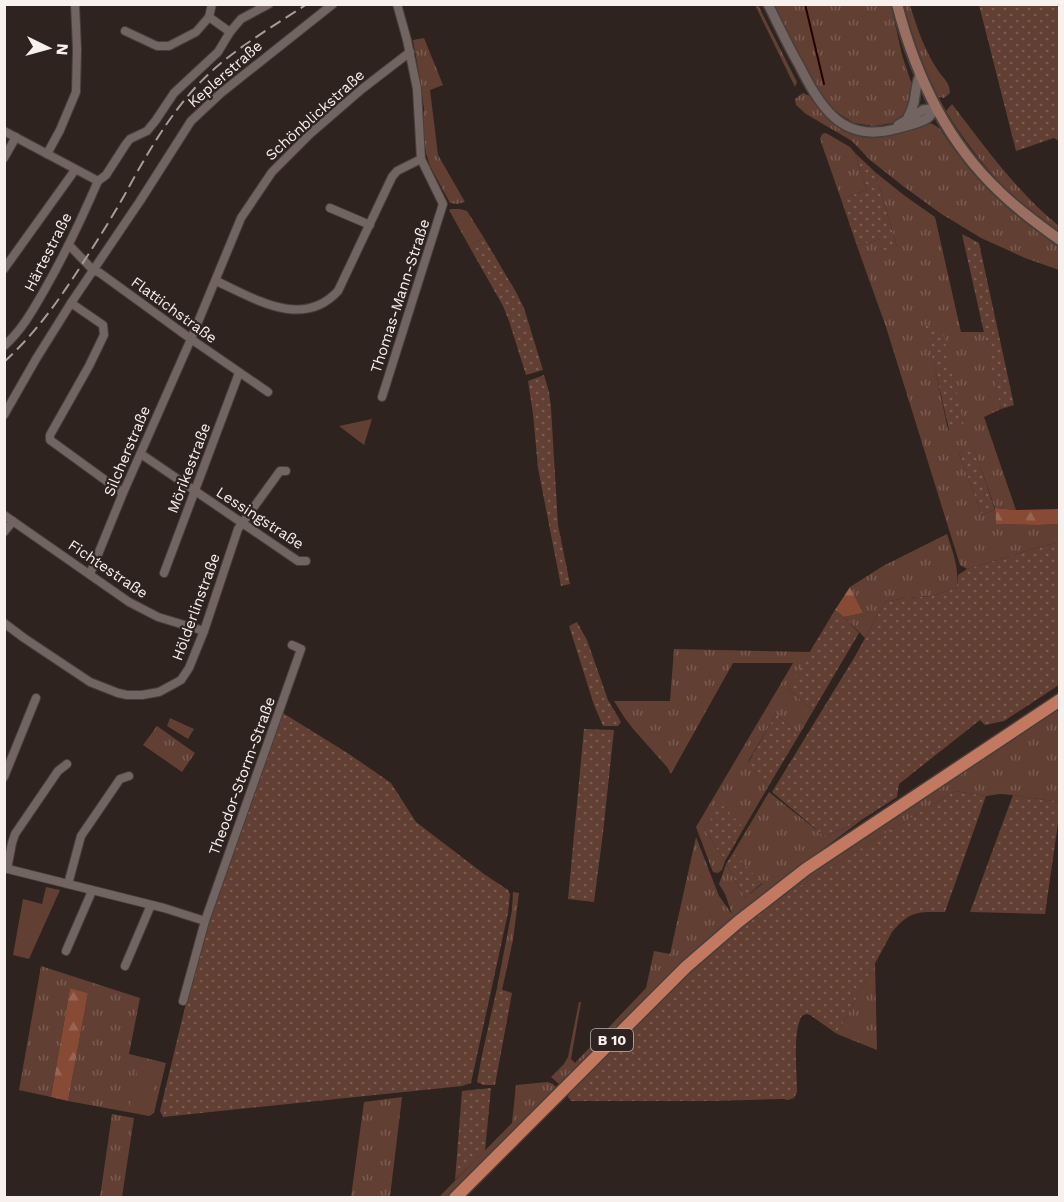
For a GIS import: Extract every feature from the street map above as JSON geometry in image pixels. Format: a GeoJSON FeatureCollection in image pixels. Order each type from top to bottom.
{"type":"FeatureCollection","features":[{"type":"Feature","properties":{"kind":"main road"},"geometry":{"type":"LineString","coordinates":[[897,4],[920,75],[936,108],[967,154],[998,191],[1059,240]]}},
{"type":"Feature","properties":{"kind":"main road","name":"B 10"},"geometry":{"type":"LineString","coordinates":[[455,1197],[686,967],[738,922],[843,843],[1059,700]]}},
{"type":"Feature","properties":{"kind":"street"},"geometry":{"type":"LineString","coordinates":[[47,154],[76,92],[75,4]]}},
{"type":"Feature","properties":{"kind":"street"},"geometry":{"type":"LineString","coordinates":[[125,31],[157,46],[169,46],[196,32],[209,17],[212,4]]}},
{"type":"Feature","properties":{"kind":"street","name":"Härtestraße"},"geometry":{"type":"LineString","coordinates":[[4,346],[15,336],[32,312],[69,245],[98,181],[106,176],[130,139],[147,131],[174,93],[218,52],[241,19],[269,4]]}},
{"type":"Feature","properties":{"kind":"street","name":"Keplerstraße"},"geometry":{"type":"LineString","coordinates":[[4,415],[71,303],[191,121],[221,93],[333,4]]}},
{"type":"Feature","properties":{"kind":"street"},"geometry":{"type":"LineString","coordinates":[[216,281],[274,307],[297,310],[310,308],[331,298],[338,291],[393,175],[421,159],[417,89],[397,4]]}},
{"type":"Feature","properties":{"kind":"street"},"geometry":{"type":"LineString","coordinates":[[768,4],[816,98],[831,115],[843,124],[862,131],[891,130],[926,119],[936,108]]}},
{"type":"Feature","properties":{"kind":"street"},"geometry":{"type":"LineString","coordinates":[[209,17],[230,32]]}},
{"type":"Feature","properties":{"kind":"street","name":"Schönblickstraße"},"geometry":{"type":"LineString","coordinates":[[191,339],[241,218],[272,172],[310,134],[362,89],[410,52]]}},
{"type":"Feature","properties":{"kind":"street"},"geometry":{"type":"LineString","coordinates":[[906,119],[915,101],[916,85],[920,75]]}},
{"type":"Feature","properties":{"kind":"street"},"geometry":{"type":"LineString","coordinates":[[891,130],[923,110],[936,108]]}},
{"type":"Feature","properties":{"kind":"street"},"geometry":{"type":"LineString","coordinates":[[4,130],[98,181]]}},
{"type":"Feature","properties":{"kind":"street"},"geometry":{"type":"LineString","coordinates":[[4,158],[16,137]]}},
{"type":"Feature","properties":{"kind":"street","name":"Thomas-Mann-Straße"},"geometry":{"type":"LineString","coordinates":[[382,397],[443,204],[421,159]]}},
{"type":"Feature","properties":{"kind":"street"},"geometry":{"type":"LineString","coordinates":[[4,269],[75,170]]}},
{"type":"Feature","properties":{"kind":"street"},"geometry":{"type":"LineString","coordinates":[[330,208],[370,225]]}},
{"type":"Feature","properties":{"kind":"street","name":"Flattichstraße"},"geometry":{"type":"LineString","coordinates":[[69,245],[93,270],[268,392]]}},
{"type":"Feature","properties":{"kind":"street"},"geometry":{"type":"LineString","coordinates":[[71,303],[103,325],[104,335],[50,435],[50,440],[123,493]]}},
{"type":"Feature","properties":{"kind":"street","name":"Silcherstraße"},"geometry":{"type":"LineString","coordinates":[[90,574],[191,339]]}},
{"type":"Feature","properties":{"kind":"street","name":"Mörikestraße"},"geometry":{"type":"LineString","coordinates":[[164,573],[239,373]]}},
{"type":"Feature","properties":{"kind":"street","name":"Lessingstraße"},"geometry":{"type":"LineString","coordinates":[[141,454],[298,561],[306,561]]}},
{"type":"Feature","properties":{"kind":"street","name":"Hölderlinstraße"},"geometry":{"type":"LineString","coordinates":[[4,623],[90,682],[127,695],[159,692],[181,680],[189,668],[204,631],[238,529],[280,471],[286,471]]}},
{"type":"Feature","properties":{"kind":"street","name":"Fichtestraße"},"geometry":{"type":"LineString","coordinates":[[4,515],[129,602],[158,617],[204,631]]}},
{"type":"Feature","properties":{"kind":"street"},"geometry":{"type":"LineString","coordinates":[[4,532],[13,521]]}},
{"type":"Feature","properties":{"kind":"street","name":"Theodor-Storm-Straße"},"geometry":{"type":"LineString","coordinates":[[205,921],[301,649],[292,645]]}},
{"type":"Feature","properties":{"kind":"street"},"geometry":{"type":"LineString","coordinates":[[4,777],[36,698]]}},
{"type":"Feature","properties":{"kind":"street"},"geometry":{"type":"LineString","coordinates":[[67,764],[58,771],[15,834],[6,869],[151,905],[205,921],[183,1001]]}},
{"type":"Feature","properties":{"kind":"street"},"geometry":{"type":"LineString","coordinates":[[68,884],[81,837],[120,779],[129,776]]}},
{"type":"Feature","properties":{"kind":"street"},"geometry":{"type":"LineString","coordinates":[[66,951],[92,891]]}},
{"type":"Feature","properties":{"kind":"street"},"geometry":{"type":"LineString","coordinates":[[125,966],[151,905]]}},
{"type":"Feature","properties":{"kind":"green space"},"geometry":{"type":"Polygon","coordinates":[[[755,5],[758,5],[797,82],[795,87],[755,5]]]}},
{"type":"Feature","properties":{"kind":"green space"},"geometry":{"type":"Polygon","coordinates":[[[773,5],[891,5],[902,55],[913,88],[913,100],[906,113],[893,123],[874,126],[854,123],[830,108],[813,84],[773,5]]]}},
{"type":"Feature","properties":{"kind":"green space"},"geometry":{"type":"Polygon","coordinates":[[[902,5],[910,5],[926,48],[948,84],[950,93],[944,98],[938,97],[927,75],[902,5]]]}},
{"type":"Feature","properties":{"kind":"green space"},"geometry":{"type":"Polygon","coordinates":[[[979,5],[1059,5],[1059,141],[1054,138],[1016,151],[979,5]]]}},
{"type":"Feature","properties":{"kind":"green space"},"geometry":{"type":"Polygon","coordinates":[[[424,38],[443,85],[430,90],[438,155],[465,202],[457,204],[450,203],[430,166],[426,153],[422,129],[424,109],[413,40],[424,38]]]}},
{"type":"Feature","properties":{"kind":"green space"},"geometry":{"type":"Polygon","coordinates":[[[803,93],[810,97],[833,122],[857,134],[884,136],[925,123],[936,126],[965,164],[993,193],[1059,245],[1059,270],[1025,258],[981,238],[940,213],[870,160],[852,141],[806,114],[796,105],[795,99],[803,93]]]}},
{"type":"Feature","properties":{"kind":"green space"},"geometry":{"type":"Polygon","coordinates":[[[952,104],[1015,184],[1059,226],[1059,234],[1011,194],[983,163],[946,111],[952,104]]]}},
{"type":"Feature","properties":{"kind":"green space"},"geometry":{"type":"Polygon","coordinates":[[[826,133],[850,147],[855,153],[867,190],[841,199],[820,139],[822,134],[826,133]]]}},
{"type":"Feature","properties":{"kind":"green space"},"geometry":{"type":"Polygon","coordinates":[[[855,153],[875,172],[897,247],[884,251],[880,239],[857,246],[841,199],[867,190],[855,153]]]}},
{"type":"Feature","properties":{"kind":"green space"},"geometry":{"type":"Polygon","coordinates":[[[875,172],[935,217],[961,332],[985,332],[1001,409],[984,417],[1016,510],[995,508],[974,449],[959,453],[982,515],[995,510],[996,524],[1059,524],[1059,542],[967,569],[960,565],[886,327],[857,246],[880,239],[897,247],[875,172]],[[926,325],[948,430],[964,424],[926,325]]]}},
{"type":"Feature","properties":{"kind":"green space"},"geometry":{"type":"Polygon","coordinates":[[[449,210],[467,211],[484,238],[469,246],[449,210]]]}},
{"type":"Feature","properties":{"kind":"green space"},"geometry":{"type":"Polygon","coordinates":[[[962,234],[979,243],[1014,405],[1001,409],[962,234]]]}},
{"type":"Feature","properties":{"kind":"green space"},"geometry":{"type":"Polygon","coordinates":[[[484,238],[524,308],[543,370],[526,375],[503,306],[469,246],[484,238]]]}},
{"type":"Feature","properties":{"kind":"green space"},"geometry":{"type":"Polygon","coordinates":[[[925,325],[942,329],[964,425],[949,430],[925,325]]]}},
{"type":"Feature","properties":{"kind":"green space"},"geometry":{"type":"Polygon","coordinates":[[[544,375],[551,408],[558,525],[570,584],[561,586],[538,468],[528,381],[544,375]]]}},
{"type":"Feature","properties":{"kind":"green space"},"geometry":{"type":"Polygon","coordinates":[[[372,419],[364,445],[339,426],[372,419]]]}},
{"type":"Feature","properties":{"kind":"green space"},"geometry":{"type":"Polygon","coordinates":[[[974,448],[995,510],[982,515],[959,453],[974,448]]]}},
{"type":"Feature","properties":{"kind":"green space"},"geometry":{"type":"Polygon","coordinates":[[[995,508],[1059,509],[1059,524],[996,524],[995,508]]]}},
{"type":"Feature","properties":{"kind":"green space"},"geometry":{"type":"Polygon","coordinates":[[[947,534],[956,567],[957,587],[933,596],[885,602],[865,638],[844,617],[863,613],[850,587],[883,566],[947,534]]]}},
{"type":"Feature","properties":{"kind":"green space"},"geometry":{"type":"Polygon","coordinates":[[[1059,542],[1059,685],[1004,721],[985,725],[980,720],[899,784],[897,797],[863,819],[825,837],[772,792],[854,658],[885,602],[933,596],[957,587],[958,575],[967,569],[1059,542]]]}},
{"type":"Feature","properties":{"kind":"green space"},"geometry":{"type":"Polygon","coordinates":[[[850,587],[863,613],[844,617],[835,610],[850,587]]]}},
{"type":"Feature","properties":{"kind":"green space"},"geometry":{"type":"Polygon","coordinates":[[[835,610],[859,633],[813,711],[788,688],[835,610]]]}},
{"type":"Feature","properties":{"kind":"green space"},"geometry":{"type":"Polygon","coordinates":[[[577,622],[587,640],[608,700],[621,722],[618,726],[603,726],[594,705],[569,626],[577,622]]]}},
{"type":"Feature","properties":{"kind":"green space"},"geometry":{"type":"Polygon","coordinates":[[[674,649],[811,652],[788,688],[813,711],[799,735],[776,714],[748,762],[768,787],[744,828],[721,805],[704,829],[725,861],[722,870],[718,873],[713,872],[696,827],[793,663],[733,663],[671,774],[634,730],[614,701],[670,701],[674,649]]]}},
{"type":"Feature","properties":{"kind":"green space"},"geometry":{"type":"Polygon","coordinates":[[[1059,705],[1059,802],[1013,795],[986,796],[955,791],[787,894],[784,892],[785,890],[1059,705]]]}},
{"type":"Feature","properties":{"kind":"green space"},"geometry":{"type":"Polygon","coordinates":[[[283,713],[391,783],[416,822],[508,890],[510,894],[508,913],[471,1083],[462,1086],[163,1117],[160,1111],[208,920],[283,713]]]}},
{"type":"Feature","properties":{"kind":"green space"},"geometry":{"type":"Polygon","coordinates":[[[776,714],[799,735],[768,787],[748,763],[776,714]]]}},
{"type":"Feature","properties":{"kind":"green space"},"geometry":{"type":"Polygon","coordinates":[[[170,718],[194,729],[188,739],[167,726],[170,718]]]}},
{"type":"Feature","properties":{"kind":"green space"},"geometry":{"type":"Polygon","coordinates":[[[157,726],[195,753],[182,772],[143,745],[157,726]]]}},
{"type":"Feature","properties":{"kind":"green space"},"geometry":{"type":"Polygon","coordinates":[[[584,729],[614,730],[594,902],[568,899],[584,729]]]}},
{"type":"Feature","properties":{"kind":"green space"},"geometry":{"type":"Polygon","coordinates":[[[955,791],[986,796],[945,912],[915,914],[904,920],[892,932],[837,1034],[810,1015],[806,1014],[801,1017],[797,1036],[797,1092],[794,1098],[714,1101],[571,1101],[568,1097],[570,1089],[696,964],[775,897],[780,898],[955,791]]]}},
{"type":"Feature","properties":{"kind":"green space"},"geometry":{"type":"Polygon","coordinates":[[[769,792],[825,837],[863,819],[734,917],[560,1085],[551,1077],[568,1057],[579,1002],[581,1002],[571,1059],[575,1063],[646,988],[654,951],[670,954],[696,837],[719,896],[732,914],[719,884],[726,864],[745,898],[762,884],[733,853],[769,792]]]}},
{"type":"Feature","properties":{"kind":"green space"},"geometry":{"type":"Polygon","coordinates":[[[1013,795],[1059,802],[1045,914],[970,912],[1013,795]]]}},
{"type":"Feature","properties":{"kind":"green space"},"geometry":{"type":"Polygon","coordinates":[[[721,804],[744,828],[725,861],[704,829],[721,804]]]}},
{"type":"Feature","properties":{"kind":"green space"},"geometry":{"type":"Polygon","coordinates":[[[733,853],[762,883],[745,898],[726,864],[733,853]]]}},
{"type":"Feature","properties":{"kind":"green space"},"geometry":{"type":"Polygon","coordinates":[[[46,887],[60,890],[29,959],[13,955],[23,899],[42,904],[46,887]]]}},
{"type":"Feature","properties":{"kind":"green space"},"geometry":{"type":"Polygon","coordinates":[[[513,892],[519,893],[513,940],[502,990],[497,988],[512,910],[513,892]]]}},
{"type":"Feature","properties":{"kind":"green space"},"geometry":{"type":"Polygon","coordinates":[[[875,963],[877,1050],[837,1034],[875,963]]]}},
{"type":"Feature","properties":{"kind":"green space"},"geometry":{"type":"Polygon","coordinates":[[[41,966],[140,998],[129,1054],[166,1063],[154,1113],[149,1116],[68,1101],[88,993],[70,988],[51,1097],[19,1090],[41,966]]]}},
{"type":"Feature","properties":{"kind":"green space"},"geometry":{"type":"Polygon","coordinates":[[[70,988],[88,993],[68,1101],[51,1097],[70,988]]]}},
{"type":"Feature","properties":{"kind":"green space"},"geometry":{"type":"Polygon","coordinates":[[[497,988],[512,993],[495,1085],[483,1085],[477,1082],[497,988]]]}},
{"type":"Feature","properties":{"kind":"green space"},"geometry":{"type":"Polygon","coordinates":[[[140,1060],[160,1065],[149,1109],[130,1105],[140,1060]]]}},
{"type":"Feature","properties":{"kind":"green space"},"geometry":{"type":"Polygon","coordinates":[[[548,1082],[557,1088],[447,1197],[438,1198],[512,1123],[516,1085],[548,1082]]]}},
{"type":"Feature","properties":{"kind":"green space"},"geometry":{"type":"Polygon","coordinates":[[[491,1088],[485,1151],[455,1180],[462,1091],[491,1088]]]}},
{"type":"Feature","properties":{"kind":"green space"},"geometry":{"type":"Polygon","coordinates":[[[402,1097],[390,1197],[351,1197],[364,1102],[402,1097]]]}},
{"type":"Feature","properties":{"kind":"green space"},"geometry":{"type":"Polygon","coordinates":[[[112,1114],[134,1118],[122,1197],[100,1197],[112,1114]]]}},
{"type":"Feature","properties":{"kind":"waterway"},"geometry":{"type":"LineString","coordinates":[[805,4],[824,84]]}},
{"type":"Feature","properties":{"kind":"railway"},"geometry":{"type":"LineString","coordinates":[[4,362],[38,326],[67,286],[110,220],[156,140],[194,89],[234,53],[307,4]]}}]}
